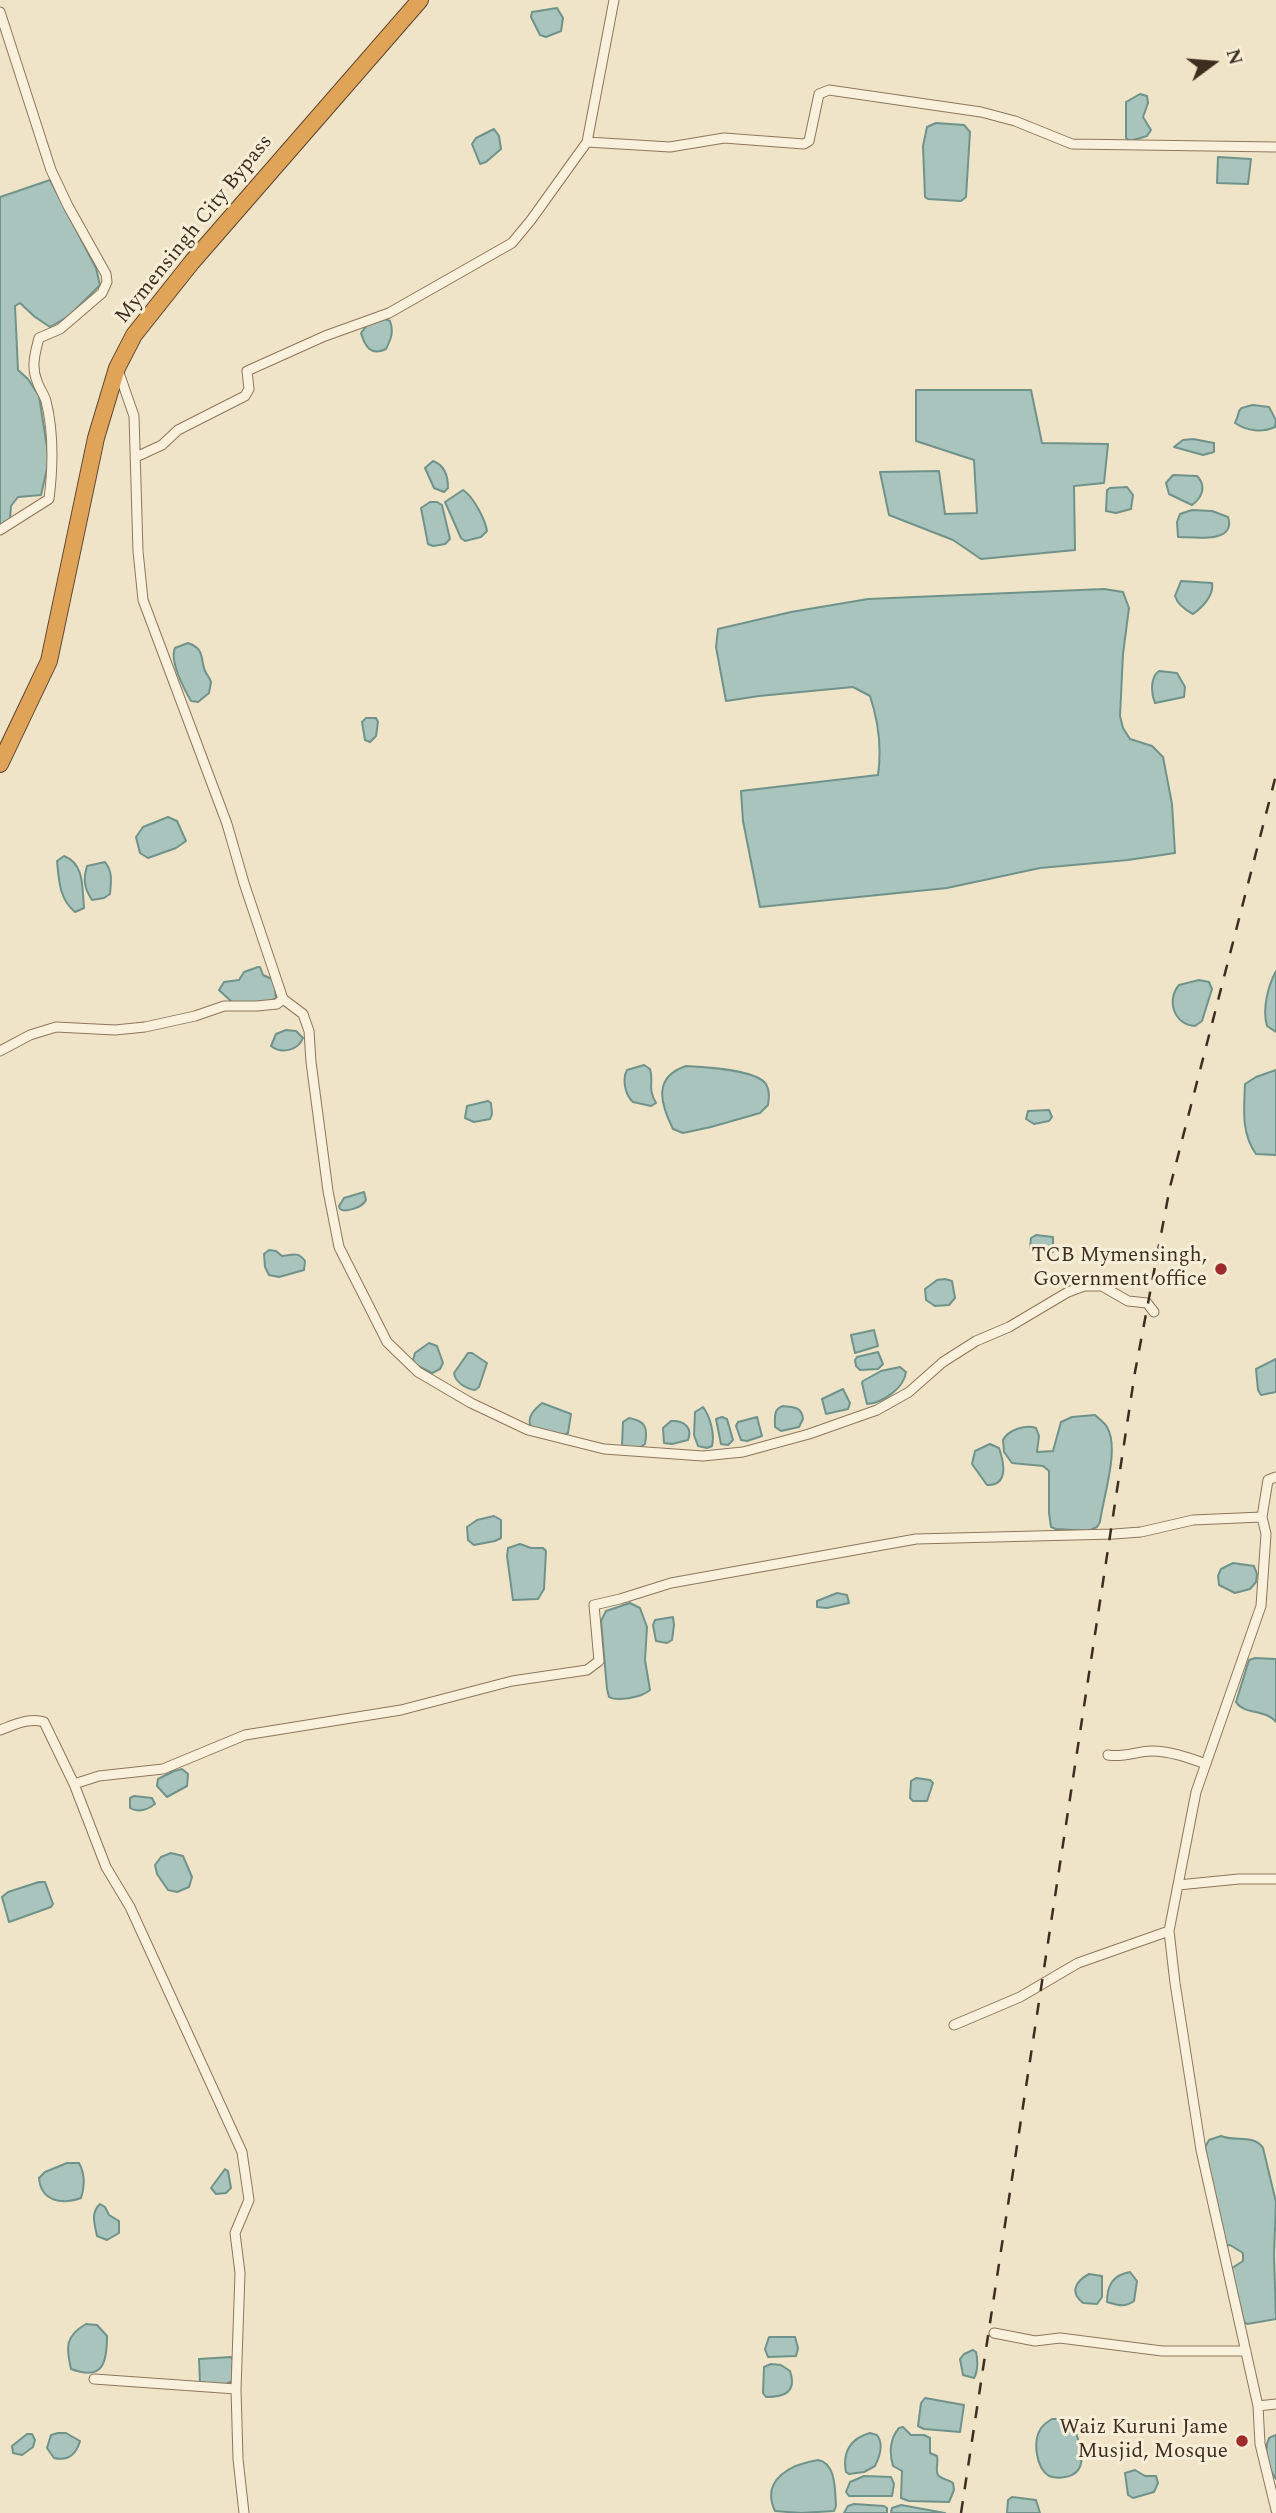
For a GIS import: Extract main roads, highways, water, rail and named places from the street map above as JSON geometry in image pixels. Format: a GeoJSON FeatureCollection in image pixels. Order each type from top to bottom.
{"type":"FeatureCollection","features":[{"type":"Feature","properties":{"kind":"highway","name":"Mymensingh City Bypass"},"geometry":{"type":"LineString","coordinates":[[0,764],[49,661],[96,438],[117,368],[134,335],[192,262],[420,0]]}},
{"type":"Feature","properties":{"kind":"water"},"geometry":{"type":"Polygon","coordinates":[[[557,8],[563,18],[561,31],[546,37],[540,35],[531,17],[532,12],[557,8]]]}},
{"type":"Feature","properties":{"kind":"water"},"geometry":{"type":"Polygon","coordinates":[[[1140,94],[1147,96],[1148,103],[1143,117],[1151,130],[1147,136],[1130,141],[1126,138],[1126,102],[1140,94]]]}},
{"type":"Feature","properties":{"kind":"water"},"geometry":{"type":"Polygon","coordinates":[[[936,123],[964,125],[970,132],[966,197],[961,201],[925,197],[923,146],[927,127],[936,123]]]}},
{"type":"Feature","properties":{"kind":"water"},"geometry":{"type":"Polygon","coordinates":[[[494,129],[499,136],[501,149],[480,164],[472,144],[476,138],[494,129]]]}},
{"type":"Feature","properties":{"kind":"water"},"geometry":{"type":"Polygon","coordinates":[[[1218,157],[1251,159],[1248,184],[1217,183],[1218,157]]]}},
{"type":"Feature","properties":{"kind":"water"},"geometry":{"type":"Polygon","coordinates":[[[50,180],[96,268],[100,285],[69,316],[50,327],[20,303],[15,306],[18,370],[28,379],[39,396],[49,460],[41,495],[18,497],[11,506],[10,519],[0,526],[0,197],[50,180]]]}},
{"type":"Feature","properties":{"kind":"water"},"geometry":{"type":"Polygon","coordinates":[[[385,319],[390,321],[391,325],[389,342],[386,349],[373,351],[364,342],[361,333],[367,325],[385,319]]]}},
{"type":"Feature","properties":{"kind":"water"},"geometry":{"type":"Polygon","coordinates":[[[916,390],[1031,390],[1042,443],[1108,444],[1104,483],[1074,486],[1075,550],[981,559],[953,540],[889,515],[880,472],[939,471],[945,514],[977,513],[974,460],[916,441],[916,390]]]}},
{"type":"Feature","properties":{"kind":"water"},"geometry":{"type":"Polygon","coordinates":[[[1253,405],[1269,407],[1276,420],[1275,427],[1255,430],[1235,423],[1241,409],[1253,405]]]}},
{"type":"Feature","properties":{"kind":"water"},"geometry":{"type":"Polygon","coordinates":[[[1183,440],[1214,443],[1214,452],[1203,455],[1174,447],[1183,440]]]}},
{"type":"Feature","properties":{"kind":"water"},"geometry":{"type":"Polygon","coordinates":[[[433,461],[443,468],[446,475],[448,488],[444,492],[434,488],[425,468],[433,461]]]}},
{"type":"Feature","properties":{"kind":"water"},"geometry":{"type":"Polygon","coordinates":[[[1173,475],[1197,476],[1200,480],[1202,492],[1192,505],[1169,494],[1166,483],[1173,475]]]}},
{"type":"Feature","properties":{"kind":"water"},"geometry":{"type":"Polygon","coordinates":[[[1127,487],[1133,495],[1131,509],[1116,513],[1106,511],[1107,490],[1127,487]]]}},
{"type":"Feature","properties":{"kind":"water"},"geometry":{"type":"Polygon","coordinates":[[[463,490],[478,508],[487,531],[481,537],[465,541],[461,538],[445,502],[463,490]]]}},
{"type":"Feature","properties":{"kind":"water"},"geometry":{"type":"Polygon","coordinates":[[[430,502],[442,505],[450,539],[445,544],[428,544],[421,508],[430,502]]]}},
{"type":"Feature","properties":{"kind":"water"},"geometry":{"type":"Polygon","coordinates":[[[1192,510],[1212,511],[1228,517],[1229,526],[1226,532],[1203,538],[1178,537],[1177,522],[1180,514],[1192,510]]]}},
{"type":"Feature","properties":{"kind":"water"},"geometry":{"type":"Polygon","coordinates":[[[1181,581],[1212,583],[1207,600],[1193,614],[1182,607],[1175,596],[1181,581]]]}},
{"type":"Feature","properties":{"kind":"water"},"geometry":{"type":"Polygon","coordinates":[[[1104,589],[1123,592],[1129,608],[1123,654],[1120,716],[1130,739],[1152,746],[1163,757],[1172,804],[1175,853],[1040,868],[947,888],[760,907],[743,821],[741,791],[878,775],[878,725],[870,696],[853,687],[726,701],[716,647],[718,629],[791,612],[868,599],[1104,589]]]}},
{"type":"Feature","properties":{"kind":"water"},"geometry":{"type":"Polygon","coordinates":[[[188,643],[200,651],[211,682],[209,693],[198,702],[191,701],[174,660],[175,648],[188,643]]]}},
{"type":"Feature","properties":{"kind":"water"},"geometry":{"type":"Polygon","coordinates":[[[1159,671],[1177,673],[1185,687],[1184,697],[1155,703],[1152,686],[1159,671]]]}},
{"type":"Feature","properties":{"kind":"water"},"geometry":{"type":"Polygon","coordinates":[[[366,718],[376,718],[378,722],[376,736],[370,742],[365,740],[362,722],[366,718]]]}},
{"type":"Feature","properties":{"kind":"water"},"geometry":{"type":"Polygon","coordinates":[[[168,817],[177,821],[186,841],[176,848],[148,858],[140,853],[136,837],[143,827],[168,817]]]}},
{"type":"Feature","properties":{"kind":"water"},"geometry":{"type":"Polygon","coordinates":[[[64,856],[76,865],[81,878],[84,908],[75,912],[66,901],[59,882],[57,861],[64,856]]]}},
{"type":"Feature","properties":{"kind":"water"},"geometry":{"type":"Polygon","coordinates":[[[105,862],[110,873],[110,894],[92,900],[85,883],[87,866],[105,862]]]}},
{"type":"Feature","properties":{"kind":"water"},"geometry":{"type":"Polygon","coordinates":[[[258,967],[263,975],[274,980],[276,998],[261,1002],[233,1003],[219,990],[224,982],[239,980],[244,972],[258,967]]]}},
{"type":"Feature","properties":{"kind":"water"},"geometry":{"type":"Polygon","coordinates":[[[1276,971],[1276,1032],[1267,1026],[1265,1012],[1268,991],[1276,971]]]}},
{"type":"Feature","properties":{"kind":"water"},"geometry":{"type":"Polygon","coordinates":[[[1199,980],[1209,982],[1212,989],[1202,1021],[1195,1026],[1188,1025],[1177,1017],[1173,998],[1179,985],[1199,980]]]}},
{"type":"Feature","properties":{"kind":"water"},"geometry":{"type":"Polygon","coordinates":[[[286,1030],[296,1031],[303,1038],[297,1046],[280,1050],[271,1046],[276,1034],[286,1030]]]}},
{"type":"Feature","properties":{"kind":"water"},"geometry":{"type":"Polygon","coordinates":[[[644,1065],[650,1069],[652,1093],[656,1103],[651,1106],[633,1102],[625,1087],[627,1070],[644,1065]]]}},
{"type":"Feature","properties":{"kind":"water"},"geometry":{"type":"Polygon","coordinates":[[[686,1066],[752,1075],[766,1084],[768,1105],[760,1113],[711,1127],[683,1133],[673,1129],[665,1110],[662,1092],[668,1077],[686,1066]]]}},
{"type":"Feature","properties":{"kind":"water"},"geometry":{"type":"Polygon","coordinates":[[[1276,1070],[1276,1155],[1256,1154],[1246,1129],[1245,1084],[1276,1070]]]}},
{"type":"Feature","properties":{"kind":"water"},"geometry":{"type":"Polygon","coordinates":[[[488,1101],[491,1103],[490,1119],[474,1122],[465,1118],[467,1106],[488,1101]]]}},
{"type":"Feature","properties":{"kind":"water"},"geometry":{"type":"Polygon","coordinates":[[[1049,1110],[1052,1117],[1049,1121],[1034,1124],[1026,1119],[1028,1111],[1049,1110]]]}},
{"type":"Feature","properties":{"kind":"water"},"geometry":{"type":"Polygon","coordinates":[[[364,1192],[366,1200],[362,1205],[350,1210],[340,1209],[344,1198],[364,1192]]]}},
{"type":"Feature","properties":{"kind":"water"},"geometry":{"type":"Polygon","coordinates":[[[1036,1235],[1053,1237],[1053,1252],[1047,1254],[1030,1248],[1031,1238],[1036,1235]]]}},
{"type":"Feature","properties":{"kind":"water"},"geometry":{"type":"Polygon","coordinates":[[[269,1250],[282,1256],[300,1256],[305,1261],[304,1270],[279,1277],[269,1275],[264,1254],[269,1250]]]}},
{"type":"Feature","properties":{"kind":"water"},"geometry":{"type":"Polygon","coordinates":[[[937,1280],[952,1281],[955,1298],[949,1305],[935,1306],[926,1300],[925,1289],[937,1280]]]}},
{"type":"Feature","properties":{"kind":"water"},"geometry":{"type":"Polygon","coordinates":[[[874,1330],[878,1346],[855,1353],[851,1335],[874,1330]]]}},
{"type":"Feature","properties":{"kind":"water"},"geometry":{"type":"Polygon","coordinates":[[[429,1343],[437,1346],[443,1363],[440,1369],[432,1373],[416,1365],[413,1360],[415,1353],[429,1343]]]}},
{"type":"Feature","properties":{"kind":"water"},"geometry":{"type":"Polygon","coordinates":[[[878,1352],[883,1364],[878,1369],[860,1370],[856,1366],[857,1357],[878,1352]]]}},
{"type":"Feature","properties":{"kind":"water"},"geometry":{"type":"Polygon","coordinates":[[[468,1353],[487,1363],[479,1387],[475,1390],[462,1384],[454,1373],[468,1353]]]}},
{"type":"Feature","properties":{"kind":"water"},"geometry":{"type":"Polygon","coordinates":[[[1276,1359],[1276,1392],[1261,1395],[1256,1369],[1276,1359]]]}},
{"type":"Feature","properties":{"kind":"water"},"geometry":{"type":"Polygon","coordinates":[[[900,1367],[906,1372],[897,1389],[880,1401],[867,1404],[863,1381],[881,1371],[900,1367]]]}},
{"type":"Feature","properties":{"kind":"water"},"geometry":{"type":"Polygon","coordinates":[[[843,1389],[850,1403],[848,1409],[826,1414],[822,1399],[843,1389]]]}},
{"type":"Feature","properties":{"kind":"water"},"geometry":{"type":"Polygon","coordinates":[[[542,1403],[571,1414],[568,1433],[561,1436],[531,1427],[530,1417],[542,1403]]]}},
{"type":"Feature","properties":{"kind":"water"},"geometry":{"type":"Polygon","coordinates":[[[783,1406],[794,1407],[801,1412],[803,1419],[799,1427],[781,1431],[775,1427],[776,1412],[783,1406]]]}},
{"type":"Feature","properties":{"kind":"water"},"geometry":{"type":"Polygon","coordinates":[[[703,1407],[710,1420],[713,1436],[712,1446],[707,1448],[698,1446],[694,1435],[695,1412],[703,1407]]]}},
{"type":"Feature","properties":{"kind":"water"},"geometry":{"type":"Polygon","coordinates":[[[1095,1415],[1107,1427],[1112,1448],[1100,1522],[1097,1527],[1088,1531],[1056,1529],[1051,1527],[1049,1513],[1049,1471],[1043,1466],[1012,1463],[1004,1452],[1003,1440],[1013,1431],[1032,1427],[1036,1428],[1039,1436],[1037,1452],[1053,1451],[1061,1422],[1072,1417],[1095,1415]]]}},
{"type":"Feature","properties":{"kind":"water"},"geometry":{"type":"Polygon","coordinates":[[[757,1417],[762,1436],[747,1441],[741,1440],[736,1426],[738,1422],[757,1417]]]}},
{"type":"Feature","properties":{"kind":"water"},"geometry":{"type":"Polygon","coordinates":[[[629,1418],[645,1426],[645,1444],[639,1448],[622,1446],[623,1422],[629,1418]]]}},
{"type":"Feature","properties":{"kind":"water"},"geometry":{"type":"Polygon","coordinates":[[[716,1419],[727,1419],[733,1440],[728,1445],[721,1444],[716,1419]]]}},
{"type":"Feature","properties":{"kind":"water"},"geometry":{"type":"Polygon","coordinates":[[[671,1421],[686,1425],[689,1431],[688,1440],[664,1443],[663,1428],[671,1421]]]}},
{"type":"Feature","properties":{"kind":"water"},"geometry":{"type":"Polygon","coordinates":[[[990,1444],[999,1448],[1003,1472],[999,1482],[987,1485],[972,1464],[975,1451],[990,1444]]]}},
{"type":"Feature","properties":{"kind":"water"},"geometry":{"type":"Polygon","coordinates":[[[494,1516],[501,1520],[501,1538],[474,1545],[468,1540],[467,1527],[477,1520],[494,1516]]]}},
{"type":"Feature","properties":{"kind":"water"},"geometry":{"type":"Polygon","coordinates":[[[520,1544],[543,1548],[546,1551],[544,1589],[538,1599],[513,1600],[508,1548],[520,1544]]]}},
{"type":"Feature","properties":{"kind":"water"},"geometry":{"type":"Polygon","coordinates":[[[1233,1563],[1254,1566],[1256,1582],[1250,1589],[1235,1593],[1219,1585],[1218,1576],[1221,1569],[1233,1563]]]}},
{"type":"Feature","properties":{"kind":"water"},"geometry":{"type":"Polygon","coordinates":[[[837,1593],[847,1595],[849,1603],[827,1608],[817,1607],[817,1601],[837,1593]]]}},
{"type":"Feature","properties":{"kind":"water"},"geometry":{"type":"Polygon","coordinates":[[[630,1603],[640,1608],[647,1627],[645,1660],[650,1690],[641,1695],[618,1699],[609,1697],[607,1689],[601,1621],[606,1611],[630,1603]]]}},
{"type":"Feature","properties":{"kind":"water"},"geometry":{"type":"Polygon","coordinates":[[[673,1617],[672,1640],[667,1643],[656,1641],[653,1625],[655,1620],[673,1617]]]}},
{"type":"Feature","properties":{"kind":"water"},"geometry":{"type":"Polygon","coordinates":[[[1276,1659],[1276,1722],[1267,1715],[1244,1709],[1236,1702],[1249,1660],[1276,1659]]]}},
{"type":"Feature","properties":{"kind":"water"},"geometry":{"type":"Polygon","coordinates":[[[182,1769],[188,1774],[187,1786],[167,1797],[157,1786],[158,1779],[182,1769]]]}},
{"type":"Feature","properties":{"kind":"water"},"geometry":{"type":"Polygon","coordinates":[[[916,1778],[933,1783],[927,1801],[913,1801],[910,1798],[911,1781],[916,1778]]]}},
{"type":"Feature","properties":{"kind":"water"},"geometry":{"type":"Polygon","coordinates":[[[130,1798],[152,1798],[155,1804],[143,1810],[133,1810],[130,1808],[130,1798]]]}},
{"type":"Feature","properties":{"kind":"water"},"geometry":{"type":"Polygon","coordinates":[[[171,1853],[183,1856],[192,1877],[189,1887],[177,1892],[168,1890],[157,1874],[155,1865],[161,1857],[171,1853]]]}},
{"type":"Feature","properties":{"kind":"water"},"geometry":{"type":"Polygon","coordinates":[[[45,1882],[53,1904],[51,1907],[9,1922],[2,1897],[8,1892],[45,1882]]]}},
{"type":"Feature","properties":{"kind":"water"},"geometry":{"type":"Polygon","coordinates":[[[1221,2136],[1255,2141],[1263,2148],[1276,2202],[1276,2319],[1247,2324],[1244,2322],[1232,2273],[1232,2268],[1243,2261],[1243,2253],[1230,2245],[1224,2246],[1205,2147],[1209,2140],[1221,2136]]]}},
{"type":"Feature","properties":{"kind":"water"},"geometry":{"type":"Polygon","coordinates":[[[67,2163],[79,2163],[84,2180],[83,2189],[81,2198],[59,2201],[44,2192],[39,2178],[45,2172],[67,2163]]]}},
{"type":"Feature","properties":{"kind":"water"},"geometry":{"type":"Polygon","coordinates":[[[225,2169],[228,2171],[231,2188],[226,2193],[216,2194],[211,2188],[225,2169]]]}},
{"type":"Feature","properties":{"kind":"water"},"geometry":{"type":"Polygon","coordinates":[[[100,2204],[109,2215],[119,2221],[119,2233],[107,2240],[97,2236],[95,2228],[94,2215],[100,2204]]]}},
{"type":"Feature","properties":{"kind":"water"},"geometry":{"type":"Polygon","coordinates":[[[1130,2272],[1137,2281],[1134,2301],[1124,2305],[1107,2302],[1108,2291],[1115,2278],[1130,2272]]]}},
{"type":"Feature","properties":{"kind":"water"},"geometry":{"type":"Polygon","coordinates":[[[1089,2274],[1102,2276],[1102,2297],[1097,2304],[1083,2303],[1076,2295],[1078,2283],[1089,2274]]]}},
{"type":"Feature","properties":{"kind":"water"},"geometry":{"type":"Polygon","coordinates":[[[86,2324],[97,2325],[107,2336],[104,2361],[101,2367],[90,2373],[71,2369],[68,2354],[74,2333],[86,2324]]]}},
{"type":"Feature","properties":{"kind":"water"},"geometry":{"type":"Polygon","coordinates":[[[769,2337],[795,2337],[798,2348],[796,2356],[768,2357],[765,2349],[769,2337]]]}},
{"type":"Feature","properties":{"kind":"water"},"geometry":{"type":"Polygon","coordinates":[[[973,2350],[976,2352],[977,2362],[974,2378],[963,2375],[960,2359],[973,2350]]]}},
{"type":"Feature","properties":{"kind":"water"},"geometry":{"type":"Polygon","coordinates":[[[231,2357],[232,2381],[224,2385],[200,2383],[199,2359],[231,2357]]]}},
{"type":"Feature","properties":{"kind":"water"},"geometry":{"type":"Polygon","coordinates":[[[771,2364],[781,2365],[790,2371],[792,2384],[784,2394],[766,2397],[763,2393],[764,2367],[771,2364]]]}},
{"type":"Feature","properties":{"kind":"water"},"geometry":{"type":"Polygon","coordinates":[[[925,2398],[964,2405],[960,2432],[924,2429],[918,2426],[921,2403],[925,2398]]]}},
{"type":"Feature","properties":{"kind":"water"},"geometry":{"type":"Polygon","coordinates":[[[1052,2419],[1060,2419],[1074,2427],[1081,2449],[1081,2464],[1078,2470],[1065,2477],[1049,2476],[1041,2467],[1037,2454],[1038,2435],[1042,2427],[1052,2419]]]}},
{"type":"Feature","properties":{"kind":"water"},"geometry":{"type":"Polygon","coordinates":[[[903,2427],[911,2435],[930,2438],[930,2453],[937,2456],[938,2474],[953,2483],[954,2490],[949,2502],[909,2501],[901,2498],[902,2471],[893,2466],[891,2451],[894,2436],[899,2428],[903,2427]]]}},
{"type":"Feature","properties":{"kind":"water"},"geometry":{"type":"Polygon","coordinates":[[[66,2433],[80,2441],[76,2450],[67,2458],[54,2458],[47,2448],[51,2435],[66,2433]]]}},
{"type":"Feature","properties":{"kind":"water"},"geometry":{"type":"Polygon","coordinates":[[[870,2433],[877,2435],[881,2446],[875,2466],[864,2472],[849,2474],[846,2472],[845,2458],[849,2447],[858,2438],[870,2433]]]}},
{"type":"Feature","properties":{"kind":"water"},"geometry":{"type":"Polygon","coordinates":[[[27,2434],[32,2434],[35,2440],[33,2447],[22,2455],[13,2453],[12,2446],[27,2434]]]}},
{"type":"Feature","properties":{"kind":"water"},"geometry":{"type":"Polygon","coordinates":[[[1276,2435],[1276,2479],[1269,2465],[1266,2448],[1269,2438],[1276,2435]]]}},
{"type":"Feature","properties":{"kind":"water"},"geometry":{"type":"Polygon","coordinates":[[[818,2460],[828,2466],[833,2478],[836,2506],[834,2511],[775,2511],[771,2500],[775,2482],[789,2469],[818,2460]]]}},
{"type":"Feature","properties":{"kind":"water"},"geometry":{"type":"Polygon","coordinates":[[[1135,2470],[1145,2476],[1156,2476],[1158,2483],[1154,2492],[1133,2498],[1128,2495],[1125,2473],[1135,2470]]]}},
{"type":"Feature","properties":{"kind":"water"},"geometry":{"type":"Polygon","coordinates":[[[864,2476],[891,2477],[894,2484],[892,2496],[849,2496],[846,2492],[850,2482],[864,2476]]]}},
{"type":"Feature","properties":{"kind":"water"},"geometry":{"type":"Polygon","coordinates":[[[1012,2497],[1036,2500],[1040,2513],[1007,2513],[1008,2500],[1012,2497]]]}},
{"type":"Feature","properties":{"kind":"water"},"geometry":{"type":"Polygon","coordinates":[[[901,2505],[945,2513],[891,2513],[892,2508],[901,2505]]]}},
{"type":"Feature","properties":{"kind":"water"},"geometry":{"type":"Polygon","coordinates":[[[848,2506],[884,2506],[887,2513],[844,2513],[848,2506]]]}},
{"type":"Feature","properties":{"kind":"railway"},"geometry":{"type":"LineString","coordinates":[[961,2513],[1135,1372],[1170,1187],[1276,775]]}},
{"type":"Feature","properties":{"kind":"place","name":"TCB Mymensingh, Government office"},"geometry":{"type":"Point","coordinates":[1221,1269]}},
{"type":"Feature","properties":{"kind":"place","name":"Waiz Kuruni Jame Musjid, Mosque"},"geometry":{"type":"Point","coordinates":[1242,2441]}}]}
